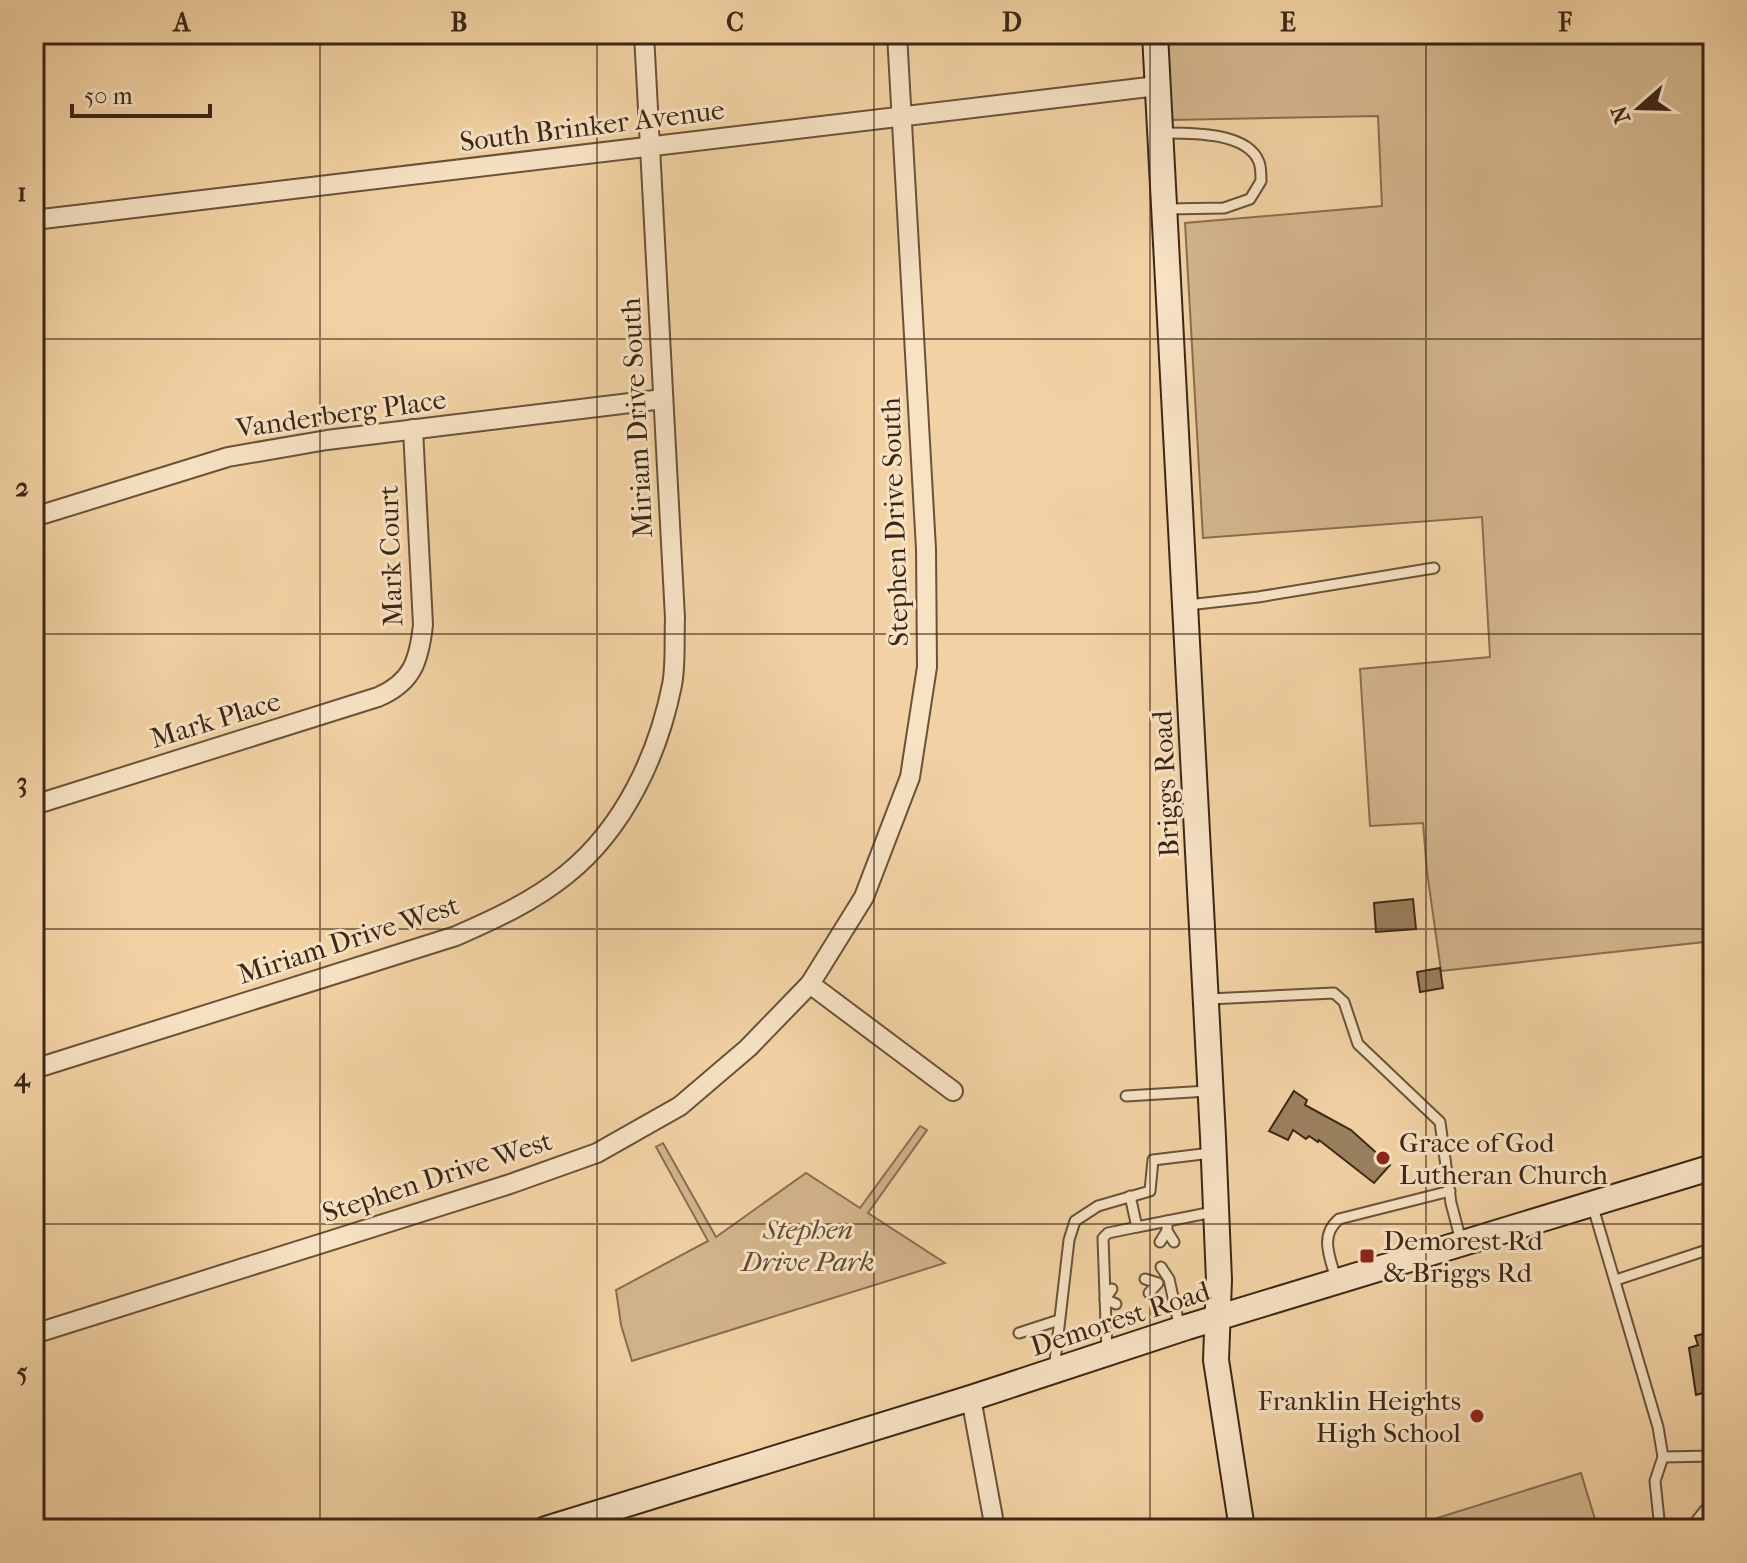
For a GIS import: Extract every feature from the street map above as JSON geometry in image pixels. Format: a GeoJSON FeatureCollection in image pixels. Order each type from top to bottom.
{"type":"FeatureCollection","features":[{"type":"Feature","properties":{"kind":"street","name":"Miriam Drive South"},"geometry":{"type":"LineString","coordinates":[[634,791],[659,736],[673,682],[675,618],[644,34]]}},
{"type":"Feature","properties":{"kind":"street","name":"Stephen Drive South"},"geometry":{"type":"LineString","coordinates":[[810,984],[864,897],[910,777],[927,667],[926,549],[897,34]]}},
{"type":"Feature","properties":{"kind":"street","name":"Briggs Road"},"geometry":{"type":"LineString","coordinates":[[1155,34],[1217,1212],[1219,1317],[1216,1360],[1242,1529]]}},
{"type":"Feature","properties":{"kind":"street","name":"South Brinker Avenue"},"geometry":{"type":"LineString","coordinates":[[34,220],[1157,86]]}},
{"type":"Feature","properties":{"kind":"street","name":"Vanderberg Place"},"geometry":{"type":"LineString","coordinates":[[34,517],[228,457],[327,440],[663,399]]}},
{"type":"Feature","properties":{"kind":"street","name":"Mark Court"},"geometry":{"type":"LineString","coordinates":[[408,678],[420,652],[423,625],[413,429]]}},
{"type":"Feature","properties":{"kind":"street","name":"Mark Place"},"geometry":{"type":"LineString","coordinates":[[34,805],[378,697],[394,690],[408,678]]}},
{"type":"Feature","properties":{"kind":"street","name":"Miriam Drive West"},"geometry":{"type":"LineString","coordinates":[[34,1069],[456,936],[494,919],[533,898],[568,873],[601,841],[634,791]]}},
{"type":"Feature","properties":{"kind":"street"},"geometry":{"type":"LineString","coordinates":[[810,984],[953,1091]]}},
{"type":"Feature","properties":{"kind":"street","name":"Stephen Drive West"},"geometry":{"type":"LineString","coordinates":[[34,1334],[510,1184],[597,1153],[680,1106],[748,1048],[810,984]]}},
{"type":"Feature","properties":{"kind":"street","name":"Demorest Road"},"geometry":{"type":"LineString","coordinates":[[546,1529],[971,1398],[1180,1329],[1713,1167]]}},
{"type":"Feature","properties":{"kind":"street"},"geometry":{"type":"LineString","coordinates":[[971,1398],[995,1529]]}},
{"type":"Feature","properties":{"kind":"lane"},"geometry":{"type":"LineString","coordinates":[[1160,133],[1199,132],[1245,145],[1259,161],[1261,181],[1250,199],[1224,208],[1164,209]]}},
{"type":"Feature","properties":{"kind":"lane"},"geometry":{"type":"LineString","coordinates":[[1185,605],[1258,597],[1434,568]]}},
{"type":"Feature","properties":{"kind":"lane"},"geometry":{"type":"LineString","coordinates":[[1206,999],[1334,993],[1344,1002],[1358,1044],[1440,1122],[1462,1245]]}},
{"type":"Feature","properties":{"kind":"lane"},"geometry":{"type":"LineString","coordinates":[[1126,1096],[1211,1090]]}},
{"type":"Feature","properties":{"kind":"lane"},"geometry":{"type":"LineString","coordinates":[[1054,1371],[1069,1240],[1075,1221],[1098,1206],[1150,1191],[1153,1160],[1214,1153]]}},
{"type":"Feature","properties":{"kind":"lane"},"geometry":{"type":"LineString","coordinates":[[1337,1282],[1326,1241],[1331,1226],[1339,1219],[1450,1191]]}},
{"type":"Feature","properties":{"kind":"lane"},"geometry":{"type":"LineString","coordinates":[[1130,1196],[1137,1227]]}},
{"type":"Feature","properties":{"kind":"lane"},"geometry":{"type":"LineString","coordinates":[[1592,1204],[1658,1427],[1663,1457],[1655,1481],[1660,1529]]}},
{"type":"Feature","properties":{"kind":"lane"},"geometry":{"type":"LineString","coordinates":[[1107,1353],[1104,1235],[1137,1227],[1167,1226],[1217,1212]]}},
{"type":"Feature","properties":{"kind":"lane"},"geometry":{"type":"LineString","coordinates":[[1160,1242],[1167,1226]]}},
{"type":"Feature","properties":{"kind":"lane"},"geometry":{"type":"LineString","coordinates":[[1167,1226],[1174,1242]]}},
{"type":"Feature","properties":{"kind":"lane"},"geometry":{"type":"LineString","coordinates":[[1616,1280],[1713,1248]]}},
{"type":"Feature","properties":{"kind":"lane"},"geometry":{"type":"LineString","coordinates":[[1149,1293],[1158,1283],[1169,1279],[1176,1266]]}},
{"type":"Feature","properties":{"kind":"lane"},"geometry":{"type":"LineString","coordinates":[[1161,1267],[1169,1279],[1180,1329]]}},
{"type":"Feature","properties":{"kind":"lane"},"geometry":{"type":"LineString","coordinates":[[1145,1279],[1158,1283]]}},
{"type":"Feature","properties":{"kind":"lane"},"geometry":{"type":"LineString","coordinates":[[1105,1299],[1112,1289]]}},
{"type":"Feature","properties":{"kind":"lane"},"geometry":{"type":"LineString","coordinates":[[1105,1299],[1116,1304]]}},
{"type":"Feature","properties":{"kind":"lane"},"geometry":{"type":"LineString","coordinates":[[1019,1333],[1059,1320]]}},
{"type":"Feature","properties":{"kind":"lane"},"geometry":{"type":"LineString","coordinates":[[1663,1457],[1713,1456]]}},
{"type":"Feature","properties":{"kind":"lane"},"geometry":{"type":"LineString","coordinates":[[1699,1529],[1697,1520],[1713,1506]]}},
{"type":"Feature","properties":{"kind":"green space"},"geometry":{"type":"Polygon","coordinates":[[[1166,34],[1713,34],[1713,941],[1441,971],[1423,823],[1370,826],[1360,669],[1490,657],[1482,517],[1203,538],[1185,223],[1382,206],[1378,116],[1171,120],[1166,34]]]}},
{"type":"Feature","properties":{"kind":"green space","name":"Stephen Drive Park"},"geometry":{"type":"Polygon","coordinates":[[[920,1126],[927,1130],[868,1213],[945,1263],[632,1361],[621,1325],[616,1290],[708,1241],[656,1147],[663,1143],[716,1237],[806,1173],[860,1208],[920,1126]]]}},
{"type":"Feature","properties":{"kind":"green space"},"geometry":{"type":"Polygon","coordinates":[[[1581,1473],[1598,1529],[1402,1529],[1581,1473]]]}},
{"type":"Feature","properties":{"kind":"building"},"geometry":{"type":"Polygon","coordinates":[[[1413,899],[1416,929],[1376,932],[1374,903],[1413,899]]]}},
{"type":"Feature","properties":{"kind":"building"},"geometry":{"type":"Polygon","coordinates":[[[1440,968],[1443,988],[1420,992],[1417,972],[1440,968]]]}},
{"type":"Feature","properties":{"kind":"building"},"geometry":{"type":"Polygon","coordinates":[[[1294,1091],[1307,1100],[1305,1105],[1351,1130],[1390,1165],[1374,1183],[1319,1140],[1309,1136],[1306,1139],[1293,1130],[1288,1140],[1269,1131],[1294,1091]]]}},
{"type":"Feature","properties":{"kind":"building"},"geometry":{"type":"Polygon","coordinates":[[[1713,1272],[1713,1293],[1707,1274],[1713,1272]]]}},
{"type":"Feature","properties":{"kind":"building"},"geometry":{"type":"Polygon","coordinates":[[[1713,1331],[1713,1401],[1709,1402],[1706,1392],[1696,1395],[1689,1348],[1698,1345],[1695,1336],[1713,1331]]]}},
{"type":"Feature","properties":{"kind":"place","name":"Grace of God Lutheran Church"},"geometry":{"type":"Point","coordinates":[1383,1158]}},
{"type":"Feature","properties":{"kind":"place","name":"Demorest Rd & Briggs Rd"},"geometry":{"type":"Point","coordinates":[1367,1256]}},
{"type":"Feature","properties":{"kind":"place","name":"Franklin Heights High School"},"geometry":{"type":"Point","coordinates":[1477,1416]}}]}
